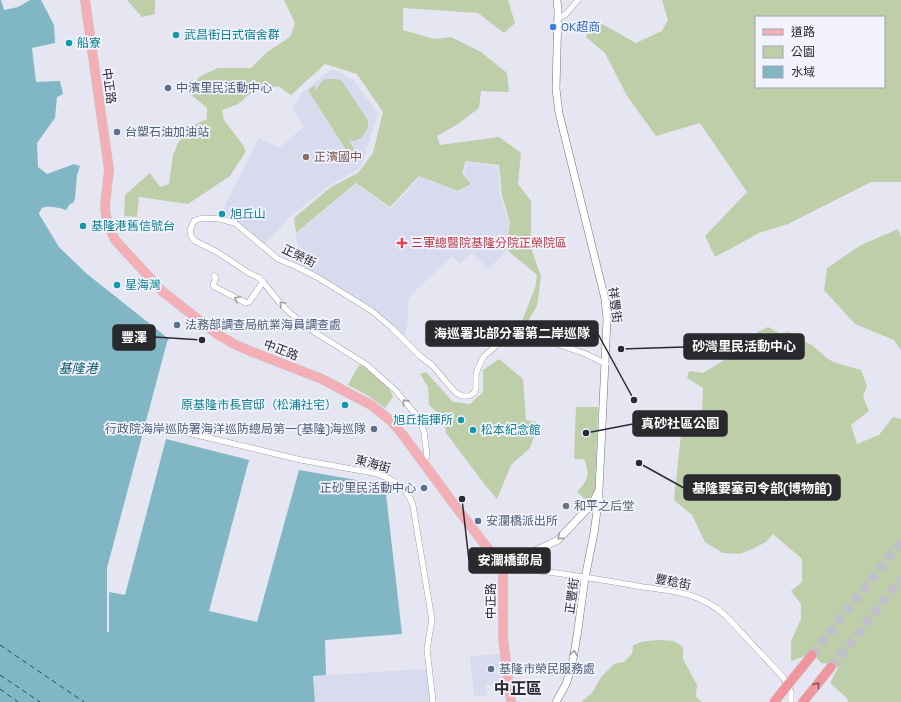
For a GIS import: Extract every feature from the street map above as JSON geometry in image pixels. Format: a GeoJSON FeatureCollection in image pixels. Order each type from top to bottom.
{"type":"FeatureCollection","features":[{"type":"Feature","properties":{"kind":"highway"},"geometry":{"type":"LineString","coordinates":[[774,702],[812,655]]}},
{"type":"Feature","properties":{"kind":"highway"},"geometry":{"type":"LineString","coordinates":[[803,702],[831,667]]}},
{"type":"Feature","properties":{"kind":"main road","name":"中正路"},"geometry":{"type":"LineString","coordinates":[[85,0],[109,170],[105,205],[106,216],[110,231],[115,240],[162,292],[218,334],[234,344],[250,351],[322,379],[371,405],[395,425],[502,567],[503,633],[511,702]]}},
{"type":"Feature","properties":{"kind":"street","name":"祥豐街"},"geometry":{"type":"LineString","coordinates":[[502,567],[558,540],[587,510],[600,490],[607,319],[605,299],[561,119],[556,89],[558,19],[557,0]]}},
{"type":"Feature","properties":{"kind":"street"},"geometry":{"type":"LineString","coordinates":[[558,19],[566,14],[578,0]]}},
{"type":"Feature","properties":{"kind":"street","name":"正榮街"},"geometry":{"type":"LineString","coordinates":[[422,461],[427,456],[424,432],[421,424],[418,417],[395,390],[367,365],[308,328],[280,303],[260,278],[249,273],[217,252],[195,241],[191,236],[190,230],[194,221],[202,218],[220,219],[235,223],[278,259],[317,277],[372,311],[392,328],[420,356],[433,366],[447,383],[462,396],[468,396],[474,393],[476,388],[476,375],[484,356],[504,339],[517,336],[528,335],[537,337],[586,354],[606,364]]}},
{"type":"Feature","properties":{"kind":"street"},"geometry":{"type":"LineString","coordinates":[[214,276],[216,278],[213,285],[215,287],[246,303],[249,302],[264,282]]}},
{"type":"Feature","properties":{"kind":"street","name":"東海街"},"geometry":{"type":"LineString","coordinates":[[168,428],[301,460],[374,473],[395,481],[404,490],[413,506],[432,620],[427,649],[433,702]]}},
{"type":"Feature","properties":{"kind":"street","name":"正豐街"},"geometry":{"type":"LineString","coordinates":[[556,702],[566,684],[572,665],[600,490]]}},
{"type":"Feature","properties":{"kind":"street"},"geometry":{"type":"LineString","coordinates":[[587,510],[592,510],[597,516]]}},
{"type":"Feature","properties":{"kind":"street","name":"豐稔街"},"geometry":{"type":"LineString","coordinates":[[502,567],[527,569],[689,595],[709,603],[726,616],[783,678],[791,692],[791,702]]}},
{"type":"Feature","properties":{"kind":"shaded area","name":"正濱國中"},"geometry":{"type":"Polygon","coordinates":[[[332,69],[354,80],[378,114],[361,167],[327,187],[291,216],[265,244],[224,212],[225,205],[259,138],[279,148],[304,127],[293,109],[302,93],[332,69]]]}},
{"type":"Feature","properties":{"kind":"shaded area","name":"三軍總醫院基隆分院正榮院區"},"geometry":{"type":"Polygon","coordinates":[[[467,162],[498,166],[500,196],[509,222],[505,253],[488,269],[472,253],[460,264],[452,256],[409,297],[408,322],[405,336],[373,308],[300,264],[296,234],[356,184],[391,209],[420,177],[459,192],[472,184],[464,174],[467,162]]]}},
{"type":"Feature","properties":{"kind":"shaded area"},"geometry":{"type":"Polygon","coordinates":[[[501,654],[503,684],[486,685],[487,695],[474,696],[470,656],[501,654]]]}},
{"type":"Feature","properties":{"kind":"shaded area"},"geometry":{"type":"Polygon","coordinates":[[[426,669],[430,702],[315,702],[313,676],[426,669]]]}},
{"type":"Feature","properties":{"kind":"green space"},"geometry":{"type":"Polygon","coordinates":[[[127,0],[155,0],[155,14],[142,17],[127,0]]]}},
{"type":"Feature","properties":{"kind":"green space"},"geometry":{"type":"Polygon","coordinates":[[[284,0],[508,0],[515,23],[504,33],[478,13],[403,8],[403,30],[434,39],[451,37],[481,52],[507,73],[509,92],[481,91],[479,108],[458,124],[437,136],[440,145],[499,137],[521,153],[518,184],[531,201],[531,248],[541,276],[537,306],[525,326],[522,321],[535,288],[537,275],[506,249],[510,222],[502,196],[499,165],[466,161],[462,173],[471,184],[458,191],[419,176],[390,207],[356,183],[296,233],[294,218],[331,187],[358,173],[373,153],[383,112],[357,74],[325,64],[291,95],[278,86],[252,92],[238,104],[222,110],[224,120],[246,151],[230,176],[188,204],[139,197],[137,217],[124,216],[125,195],[150,173],[160,187],[169,184],[173,155],[179,141],[196,124],[207,119],[207,108],[189,93],[199,77],[218,68],[251,68],[267,52],[290,37],[295,23],[284,0]]]}},
{"type":"Feature","properties":{"kind":"green space"},"geometry":{"type":"Polygon","coordinates":[[[662,0],[901,0],[901,182],[871,182],[788,224],[759,233],[715,257],[705,236],[747,192],[700,123],[656,136],[627,96],[605,53],[586,37],[593,19],[636,43],[662,31],[668,20],[662,0]]]}},
{"type":"Feature","properties":{"kind":"green space"},"geometry":{"type":"Polygon","coordinates":[[[326,79],[336,79],[342,81],[368,121],[368,128],[362,137],[355,141],[349,141],[358,155],[352,159],[308,90],[314,86],[316,90],[321,82],[326,79]]]}},
{"type":"Feature","properties":{"kind":"green space"},"geometry":{"type":"Polygon","coordinates":[[[898,229],[901,237],[901,350],[894,340],[855,324],[824,290],[827,268],[861,245],[898,229]]]}},
{"type":"Feature","properties":{"kind":"green space"},"geometry":{"type":"Polygon","coordinates":[[[768,327],[779,333],[789,332],[813,346],[828,359],[836,363],[861,370],[867,386],[863,397],[869,411],[851,425],[857,444],[879,435],[893,417],[901,419],[901,702],[848,702],[847,698],[830,683],[838,668],[830,664],[821,663],[815,656],[805,656],[791,661],[791,641],[801,619],[801,604],[791,591],[802,582],[802,559],[773,534],[766,542],[750,550],[739,554],[723,553],[705,542],[692,515],[674,500],[681,434],[701,434],[703,388],[687,378],[689,371],[703,373],[741,350],[743,340],[768,327]]]}},
{"type":"Feature","properties":{"kind":"green space"},"geometry":{"type":"Polygon","coordinates":[[[499,359],[523,379],[526,420],[539,423],[530,448],[511,465],[497,499],[446,433],[444,419],[429,405],[428,387],[420,374],[426,372],[453,402],[470,404],[483,392],[483,370],[499,359]]]}},
{"type":"Feature","properties":{"kind":"green space"},"geometry":{"type":"Polygon","coordinates":[[[359,365],[366,367],[388,386],[393,397],[385,408],[367,395],[348,385],[359,365]]]}},
{"type":"Feature","properties":{"kind":"green space"},"geometry":{"type":"Polygon","coordinates":[[[576,407],[598,407],[595,492],[587,501],[577,492],[584,484],[588,473],[584,459],[574,459],[576,407]]]}},
{"type":"Feature","properties":{"kind":"green space"},"geometry":{"type":"Polygon","coordinates":[[[660,640],[674,641],[683,647],[683,659],[697,685],[696,697],[702,702],[581,702],[592,693],[601,677],[614,664],[624,662],[632,654],[633,646],[643,642],[660,640]]]}},
{"type":"Feature","properties":{"kind":"water","name":"基隆港"},"geometry":{"type":"Polygon","coordinates":[[[0,0],[4,10],[18,7],[30,0],[41,0],[54,25],[55,43],[32,48],[36,82],[60,81],[63,94],[57,97],[55,118],[37,143],[38,167],[47,174],[74,164],[80,166],[77,175],[75,198],[73,203],[70,204],[66,210],[54,207],[44,207],[39,214],[59,247],[87,274],[169,339],[107,568],[107,632],[109,632],[109,592],[125,595],[166,439],[249,460],[209,611],[257,622],[299,470],[385,485],[402,634],[325,640],[326,675],[313,676],[315,702],[0,702],[0,0]]]}},
{"type":"Feature","properties":{"kind":"ferry route"},"geometry":{"type":"LineString","coordinates":[[0,645],[84,702]]}},
{"type":"Feature","properties":{"kind":"ferry route"},"geometry":{"type":"LineString","coordinates":[[0,675],[40,702]]}},
{"type":"Feature","properties":{"kind":"ferry route"},"geometry":{"type":"LineString","coordinates":[[0,689],[18,702]]}},
{"type":"Feature","properties":{"kind":"tunnel"},"geometry":{"type":"LineString","coordinates":[[812,655],[901,542]]}},
{"type":"Feature","properties":{"kind":"tunnel"},"geometry":{"type":"LineString","coordinates":[[831,667],[901,579]]}},
{"type":"Feature","properties":{"kind":"place","name":"OK超商"},"geometry":{"type":"Point","coordinates":[553,27]}},
{"type":"Feature","properties":{"kind":"place","name":"武昌街日式宿舍群"},"geometry":{"type":"Point","coordinates":[176,35]}},
{"type":"Feature","properties":{"kind":"place","name":"船寮"},"geometry":{"type":"Point","coordinates":[69,43]}},
{"type":"Feature","properties":{"kind":"place","name":"中濱里民活動中心"},"geometry":{"type":"Point","coordinates":[168,88]}},
{"type":"Feature","properties":{"kind":"place","name":"台塑石油加油站"},"geometry":{"type":"Point","coordinates":[117,132]}},
{"type":"Feature","properties":{"kind":"place","name":"正濱國中"},"geometry":{"type":"Point","coordinates":[306,157]}},
{"type":"Feature","properties":{"kind":"place","name":"旭丘山"},"geometry":{"type":"Point","coordinates":[222,214]}},
{"type":"Feature","properties":{"kind":"place","name":"基隆港舊信號台"},"geometry":{"type":"Point","coordinates":[83,226]}},
{"type":"Feature","properties":{"kind":"place","name":"三軍總醫院基隆分院正榮院區"},"geometry":{"type":"Point","coordinates":[402,243]}},
{"type":"Feature","properties":{"kind":"place","name":"星海灣"},"geometry":{"type":"Point","coordinates":[117,285]}},
{"type":"Feature","properties":{"kind":"place","name":"法務部調查局航業海員調查處"},"geometry":{"type":"Point","coordinates":[177,325]}},
{"type":"Feature","properties":{"kind":"place","name":"豐澤"},"geometry":{"type":"Point","coordinates":[202,340]}},
{"type":"Feature","properties":{"kind":"place","name":"砂灣里民活動中心"},"geometry":{"type":"Point","coordinates":[621,349]}},
{"type":"Feature","properties":{"kind":"place","name":"海巡署北部分署第二岸巡隊"},"geometry":{"type":"Point","coordinates":[634,400]}},
{"type":"Feature","properties":{"kind":"place","name":"原基隆市長官邸（松浦社宅）"},"geometry":{"type":"Point","coordinates":[345,405]}},
{"type":"Feature","properties":{"kind":"place","name":"旭丘指揮所"},"geometry":{"type":"Point","coordinates":[461,420]}},
{"type":"Feature","properties":{"kind":"place","name":"行政院海岸巡防署海洋巡防總局第一(基隆)海巡隊"},"geometry":{"type":"Point","coordinates":[374,429]}},
{"type":"Feature","properties":{"kind":"place","name":"松本紀念館"},"geometry":{"type":"Point","coordinates":[473,430]}},
{"type":"Feature","properties":{"kind":"place","name":"真砂社區公園"},"geometry":{"type":"Point","coordinates":[586,433]}},
{"type":"Feature","properties":{"kind":"place","name":"基隆要塞司令部(博物館)"},"geometry":{"type":"Point","coordinates":[639,463]}},
{"type":"Feature","properties":{"kind":"place","name":"正砂里民活動中心"},"geometry":{"type":"Point","coordinates":[424,488]}},
{"type":"Feature","properties":{"kind":"place","name":"安瀾橋郵局"},"geometry":{"type":"Point","coordinates":[462,499]}},
{"type":"Feature","properties":{"kind":"place","name":"和平之后堂"},"geometry":{"type":"Point","coordinates":[566,506]}},
{"type":"Feature","properties":{"kind":"place","name":"安瀾橋派出所"},"geometry":{"type":"Point","coordinates":[478,521]}},
{"type":"Feature","properties":{"kind":"place","name":"基隆市榮民服務處"},"geometry":{"type":"Point","coordinates":[491,669]}},
{"type":"Feature","properties":{"kind":"district","name":"中正區"},"geometry":{"type":"Point","coordinates":[518,688]}}]}
